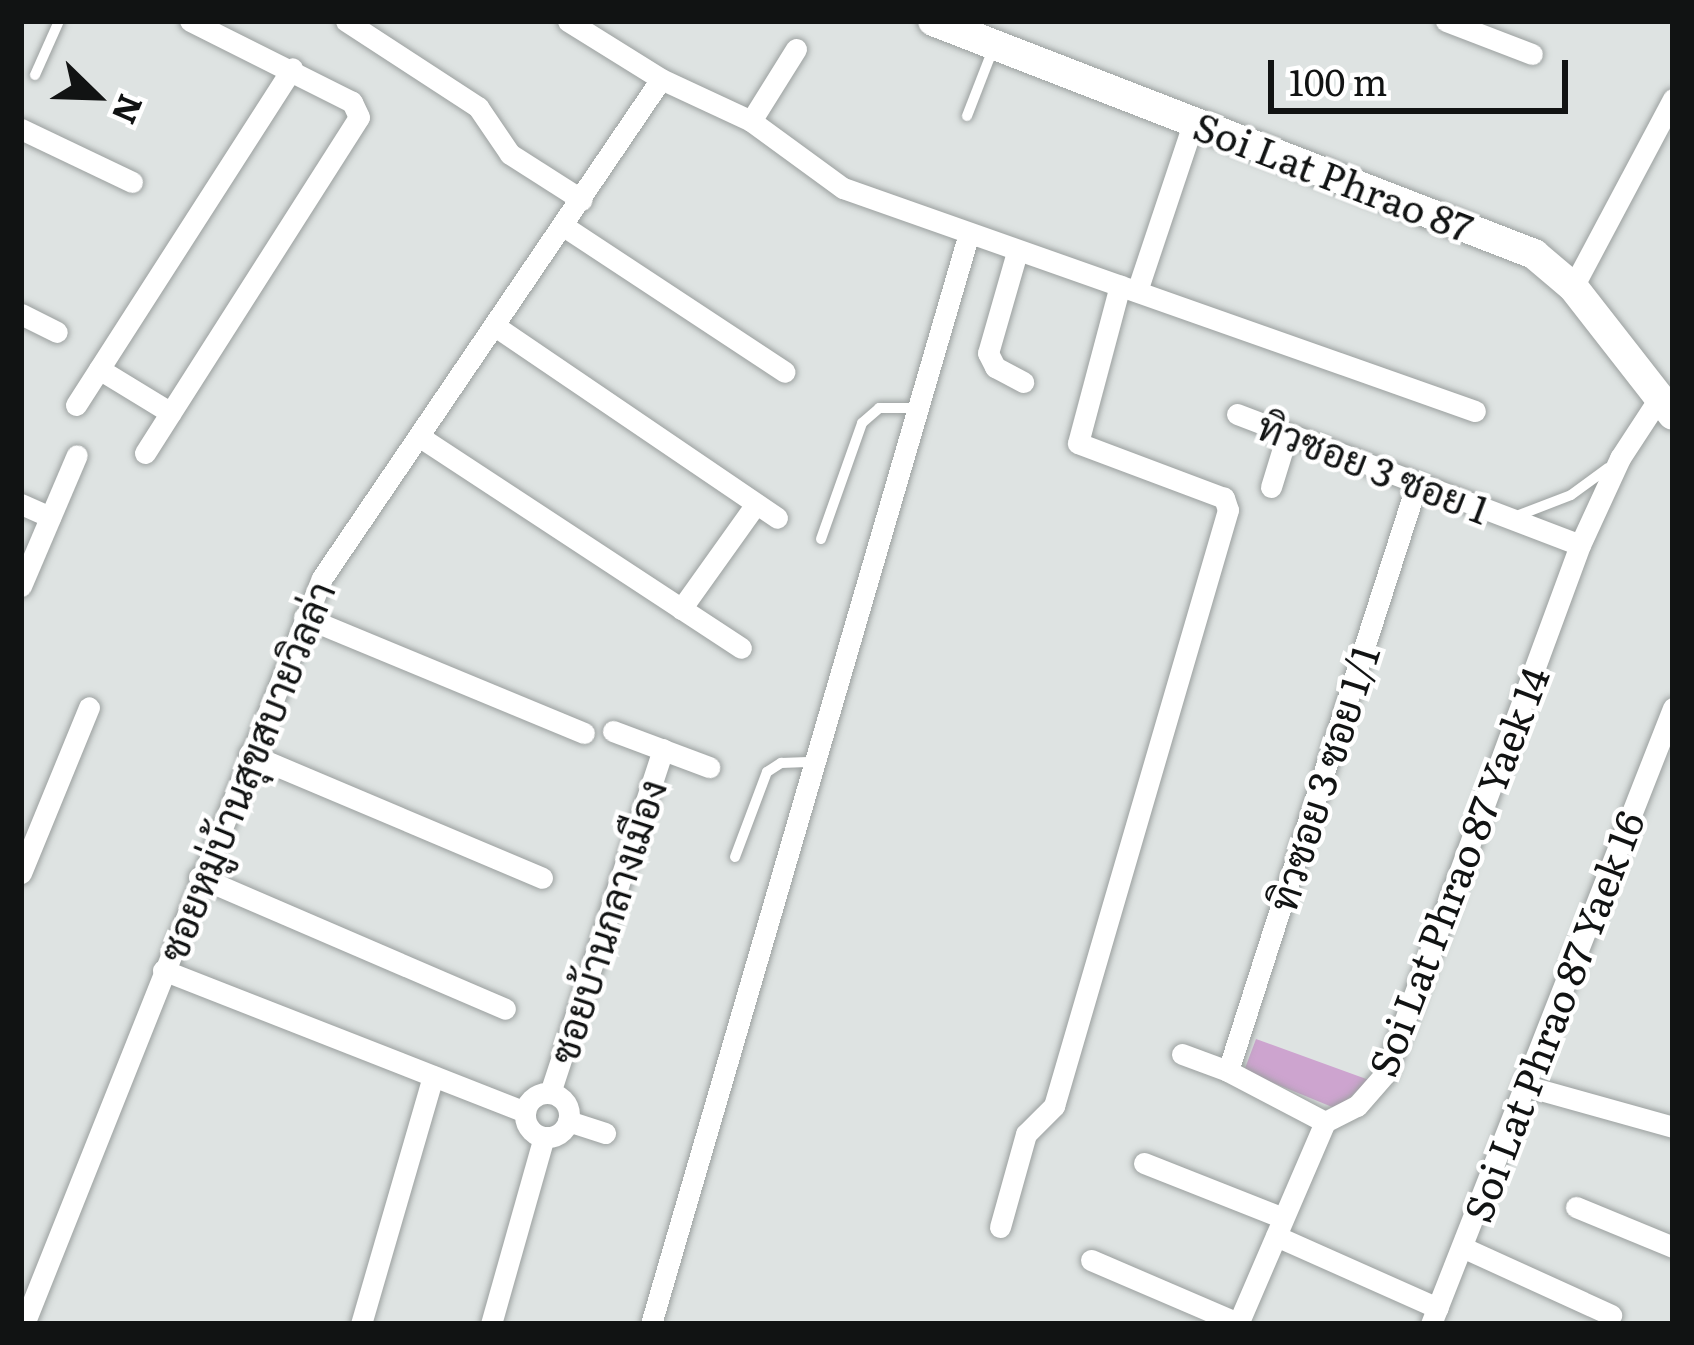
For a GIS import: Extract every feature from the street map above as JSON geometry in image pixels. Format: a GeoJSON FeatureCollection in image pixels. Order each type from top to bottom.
{"type":"FeatureCollection","features":[{"type":"Feature","properties":{"kind":"street"},"geometry":{"type":"LineString","coordinates":[[145,453],[358,117],[352,102],[190,21]]}},
{"type":"Feature","properties":{"kind":"street"},"geometry":{"type":"LineString","coordinates":[[346,21],[478,107],[510,154],[582,200]]}},
{"type":"Feature","properties":{"kind":"street"},"geometry":{"type":"LineString","coordinates":[[568,21],[661,79],[752,121],[819,175],[1017,252],[1475,411]]}},
{"type":"Feature","properties":{"kind":"street","name":"Soi Lat Phrao 87"},"geometry":{"type":"LineString","coordinates":[[933,21],[1508,242],[1573,287],[1666,408]]}},
{"type":"Feature","properties":{"kind":"street"},"geometry":{"type":"LineString","coordinates":[[1446,21],[1532,54]]}},
{"type":"Feature","properties":{"kind":"street"},"geometry":{"type":"LineString","coordinates":[[752,121],[796,49]]}},
{"type":"Feature","properties":{"kind":"street"},"geometry":{"type":"LineString","coordinates":[[76,405],[292,68]]}},
{"type":"Feature","properties":{"kind":"street","name":"ซอยหมู่บ้านสุขสบายวิลล่า"},"geometry":{"type":"LineString","coordinates":[[25,1324],[248,754],[334,556],[565,226],[661,79]]}},
{"type":"Feature","properties":{"kind":"street"},"geometry":{"type":"LineString","coordinates":[[1573,287],[1664,142],[1673,99]]}},
{"type":"Feature","properties":{"kind":"street"},"geometry":{"type":"LineString","coordinates":[[1000,1227],[1026,1134],[1054,1106],[1228,509],[1224,498],[1078,443],[1128,288],[1194,121]]}},
{"type":"Feature","properties":{"kind":"street"},"geometry":{"type":"LineString","coordinates":[[21,129],[132,182]]}},
{"type":"Feature","properties":{"kind":"street"},"geometry":{"type":"LineString","coordinates":[[565,226],[785,372]]}},
{"type":"Feature","properties":{"kind":"street"},"geometry":{"type":"LineString","coordinates":[[651,1324],[969,233]]}},
{"type":"Feature","properties":{"kind":"street"},"geometry":{"type":"LineString","coordinates":[[1017,252],[988,352],[995,367],[1023,382]]}},
{"type":"Feature","properties":{"kind":"street"},"geometry":{"type":"LineString","coordinates":[[21,314],[57,332]]}},
{"type":"Feature","properties":{"kind":"street"},"geometry":{"type":"LineString","coordinates":[[495,326],[777,518]]}},
{"type":"Feature","properties":{"kind":"street"},"geometry":{"type":"LineString","coordinates":[[99,369],[171,413]]}},
{"type":"Feature","properties":{"kind":"street","name":"Soi Lat Phrao 87 Yaek 14"},"geometry":{"type":"LineString","coordinates":[[1325,1122],[1357,1106],[1385,1073],[1580,545],[1620,458],[1666,408]]}},
{"type":"Feature","properties":{"kind":"street","name":"ทิวซอย 3 ซอย 1"},"geometry":{"type":"LineString","coordinates":[[1237,414],[1580,545]]}},
{"type":"Feature","properties":{"kind":"street"},"geometry":{"type":"LineString","coordinates":[[1271,487],[1287,434]]}},
{"type":"Feature","properties":{"kind":"street"},"geometry":{"type":"LineString","coordinates":[[420,437],[741,648]]}},
{"type":"Feature","properties":{"kind":"street"},"geometry":{"type":"LineString","coordinates":[[21,586],[77,454]]}},
{"type":"Feature","properties":{"kind":"street","name":"ทิวซอย 3 ซอย 1/1"},"geometry":{"type":"LineString","coordinates":[[1228,1071],[1416,486]]}},
{"type":"Feature","properties":{"kind":"street"},"geometry":{"type":"LineString","coordinates":[[21,504],[50,517]]}},
{"type":"Feature","properties":{"kind":"street"},"geometry":{"type":"LineString","coordinates":[[681,609],[756,504]]}},
{"type":"Feature","properties":{"kind":"street"},"geometry":{"type":"LineString","coordinates":[[304,617],[584,733]]}},
{"type":"Feature","properties":{"kind":"street"},"geometry":{"type":"LineString","coordinates":[[21,873],[89,707]]}},
{"type":"Feature","properties":{"kind":"street","name":"Soi Lat Phrao 87 Yaek 16"},"geometry":{"type":"LineString","coordinates":[[1434,1316],[1673,708]]}},
{"type":"Feature","properties":{"kind":"street","name":"ซอยบ้านกลางเมือง"},"geometry":{"type":"LineString","coordinates":[[613,731],[710,766]]}},
{"type":"Feature","properties":{"kind":"street","name":"ซอยบ้านกลางเมือง"},"geometry":{"type":"LineString","coordinates":[[550,1094],[663,749]]}},
{"type":"Feature","properties":{"kind":"street"},"geometry":{"type":"LineString","coordinates":[[248,754],[542,878]]}},
{"type":"Feature","properties":{"kind":"street"},"geometry":{"type":"LineString","coordinates":[[199,877],[505,1009]]}},
{"type":"Feature","properties":{"kind":"street","name":"ซอยบ้านกลางเมือง"},"geometry":{"type":"LineString","coordinates":[[163,970],[525,1112],[533,1098],[550,1094],[565,1103],[568,1121]]}},
{"type":"Feature","properties":{"kind":"street"},"geometry":{"type":"LineString","coordinates":[[1090,1260],[1238,1324],[1325,1122],[1228,1071],[1183,1054]]}},
{"type":"Feature","properties":{"kind":"street"},"geometry":{"type":"LineString","coordinates":[[361,1324],[434,1076]]}},
{"type":"Feature","properties":{"kind":"street"},"geometry":{"type":"LineString","coordinates":[[1526,1086],[1673,1127]]}},
{"type":"Feature","properties":{"kind":"street"},"geometry":{"type":"LineString","coordinates":[[491,1324],[544,1137],[529,1129],[525,1112]]}},
{"type":"Feature","properties":{"kind":"street","name":"ซอยบ้านกลางเมือง"},"geometry":{"type":"LineString","coordinates":[[568,1121],[605,1133]]}},
{"type":"Feature","properties":{"kind":"street","name":"ซอยบ้านกลางเมือง"},"geometry":{"type":"LineString","coordinates":[[544,1137],[568,1121]]}},
{"type":"Feature","properties":{"kind":"street"},"geometry":{"type":"LineString","coordinates":[[1144,1163],[1280,1227],[1434,1316]]}},
{"type":"Feature","properties":{"kind":"street"},"geometry":{"type":"LineString","coordinates":[[1576,1207],[1673,1247]]}},
{"type":"Feature","properties":{"kind":"street"},"geometry":{"type":"LineString","coordinates":[[1462,1247],[1611,1315]]}},
{"type":"Feature","properties":{"kind":"lane"},"geometry":{"type":"LineString","coordinates":[[35,75],[59,21]]}},
{"type":"Feature","properties":{"kind":"lane"},"geometry":{"type":"LineString","coordinates":[[967,116],[994,46]]}},
{"type":"Feature","properties":{"kind":"lane"},"geometry":{"type":"LineString","coordinates":[[820,539],[862,423],[879,408],[915,408]]}},
{"type":"Feature","properties":{"kind":"lane","name":"ทิวซอย 3 ซอย 1"},"geometry":{"type":"LineString","coordinates":[[1512,518],[1571,495],[1620,458]]}},
{"type":"Feature","properties":{"kind":"lane"},"geometry":{"type":"LineString","coordinates":[[735,857],[767,772],[781,763],[814,761]]}},
{"type":"Feature","properties":{"kind":"shaded area"},"geometry":{"type":"Polygon","coordinates":[[[1256,1039],[1369,1080],[1337,1109],[1244,1071],[1256,1039]]]}}]}
